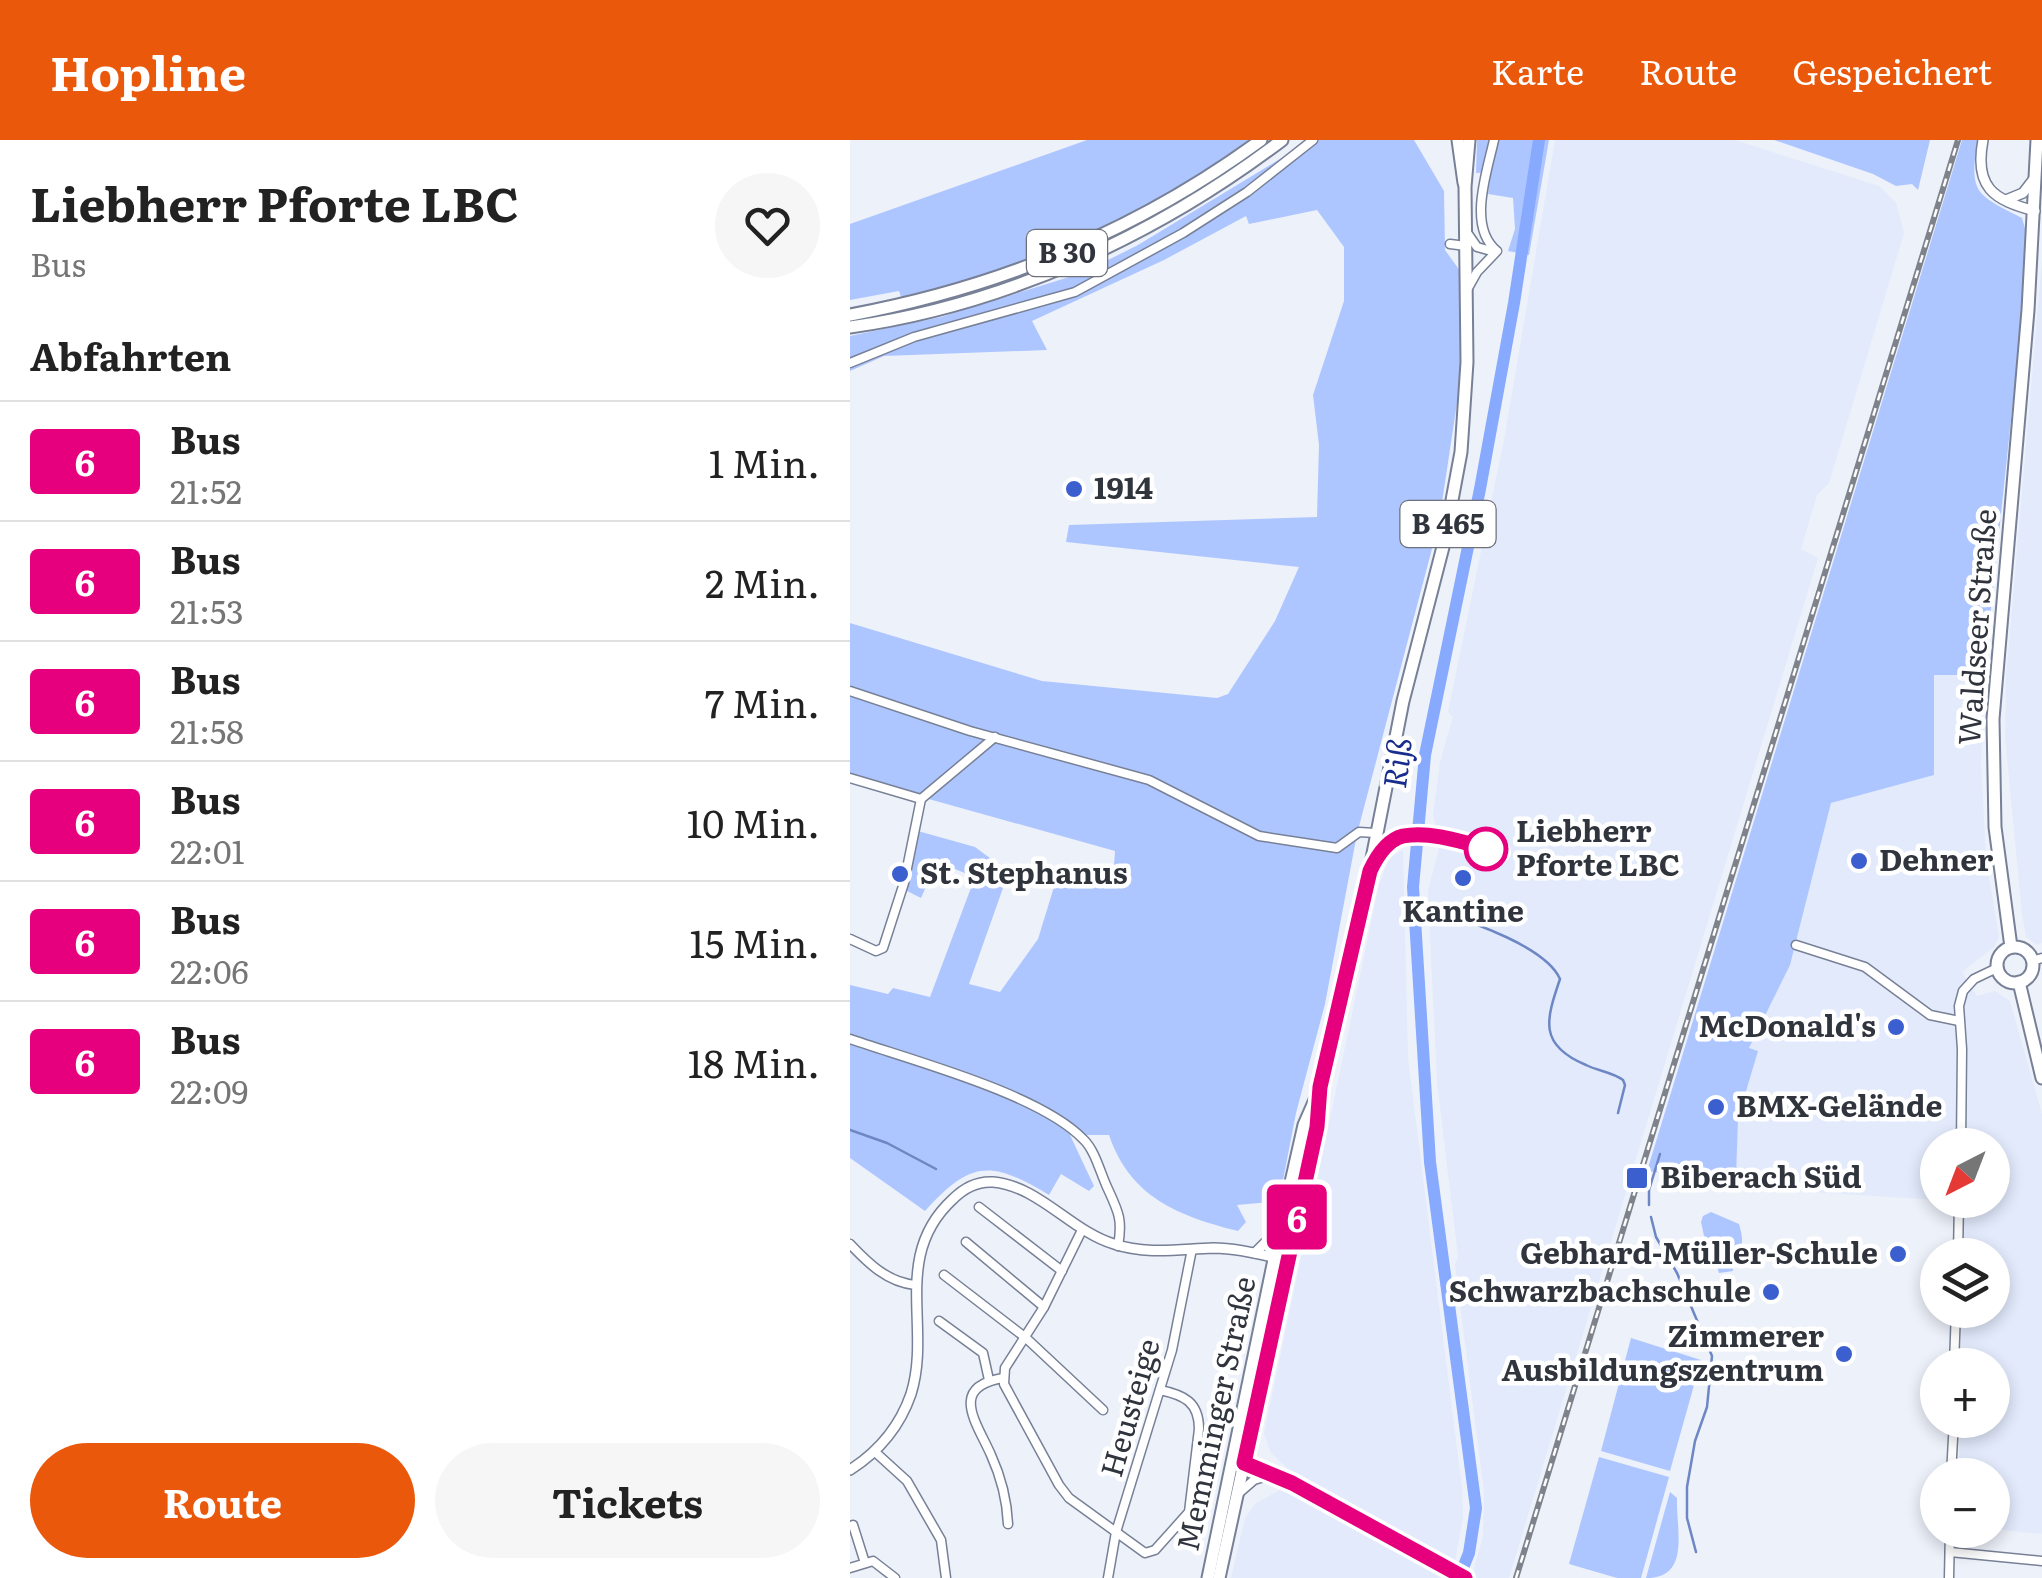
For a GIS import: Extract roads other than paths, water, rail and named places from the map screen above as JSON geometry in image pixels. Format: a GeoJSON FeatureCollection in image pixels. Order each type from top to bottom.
{"type":"FeatureCollection","features":[{"type":"Feature","properties":{"kind":"main road","name":"B 30"},"geometry":{"type":"LineString","coordinates":[[850,315],[1000,278],[1075,249],[1170,202],[1261,140]]}},
{"type":"Feature","properties":{"kind":"main road","name":"B 30"},"geometry":{"type":"LineString","coordinates":[[850,327],[1005,288],[1094,254],[1194,201],[1282,140]]}},
{"type":"Feature","properties":{"kind":"main road","name":"B 465"},"geometry":{"type":"LineString","coordinates":[[1458,140],[1465,187]]}},
{"type":"Feature","properties":{"kind":"main road","name":"B 465"},"geometry":{"type":"LineString","coordinates":[[1465,187],[1469,140]]}},
{"type":"Feature","properties":{"kind":"main road","name":"Waldseer Straße"},"geometry":{"type":"LineString","coordinates":[[2011,948],[1994,827],[1993,720],[2028,310],[2037,140]]}},
{"type":"Feature","properties":{"kind":"main road","name":"Memminger Straße"},"geometry":{"type":"LineString","coordinates":[[1208,1578],[1282,1259],[1317,1127],[1320,1087],[1365,894],[1403,701],[1454,492],[1466,387],[1465,187]]}},
{"type":"Feature","properties":{"kind":"main road"},"geometry":{"type":"LineString","coordinates":[[2011,948],[2025,950],[2037,960],[2028,976],[2018,982],[2002,977],[1998,968],[1999,956],[2011,948]]}},
{"type":"Feature","properties":{"kind":"main road"},"geometry":{"type":"LineString","coordinates":[[2018,982],[2042,1078]]}},
{"type":"Feature","properties":{"kind":"main road","name":"Memminger Straße"},"geometry":{"type":"LineString","coordinates":[[1282,1259],[1281,1226],[1304,1126],[1320,1087]]}},
{"type":"Feature","properties":{"kind":"main road","name":"Memminger Straße"},"geometry":{"type":"LineString","coordinates":[[1219,1578],[1236,1496],[1238,1461]]}},
{"type":"Feature","properties":{"kind":"street"},"geometry":{"type":"LineString","coordinates":[[850,363],[914,337],[1075,292],[1184,233],[1247,192],[1314,140]]}},
{"type":"Feature","properties":{"kind":"street"},"geometry":{"type":"LineString","coordinates":[[1494,140],[1485,182],[1483,230],[1496,252]]}},
{"type":"Feature","properties":{"kind":"street"},"geometry":{"type":"LineString","coordinates":[[1984,140],[1982,174],[1988,188],[2004,201],[2035,211]]}},
{"type":"Feature","properties":{"kind":"street"},"geometry":{"type":"LineString","coordinates":[[2004,201],[2023,193],[2036,173]]}},
{"type":"Feature","properties":{"kind":"street"},"geometry":{"type":"LineString","coordinates":[[1466,228],[1476,247],[1496,252]]}},
{"type":"Feature","properties":{"kind":"street"},"geometry":{"type":"LineString","coordinates":[[1450,244],[1466,246]]}},
{"type":"Feature","properties":{"kind":"street"},"geometry":{"type":"LineString","coordinates":[[1468,288],[1496,252]]}},
{"type":"Feature","properties":{"kind":"street"},"geometry":{"type":"LineString","coordinates":[[1466,261],[1487,260]]}},
{"type":"Feature","properties":{"kind":"street"},"geometry":{"type":"LineString","coordinates":[[850,691],[1149,780],[1259,836],[1337,848],[1358,832],[1375,834]]}},
{"type":"Feature","properties":{"kind":"street"},"geometry":{"type":"LineString","coordinates":[[850,939],[876,951],[883,948],[904,883],[921,799],[995,737]]}},
{"type":"Feature","properties":{"kind":"street"},"geometry":{"type":"LineString","coordinates":[[850,778],[921,799]]}},
{"type":"Feature","properties":{"kind":"street"},"geometry":{"type":"LineString","coordinates":[[1796,945],[1864,967],[1930,1015],[1959,1021]]}},
{"type":"Feature","properties":{"kind":"street"},"geometry":{"type":"LineString","coordinates":[[1961,1128],[1959,1006],[1968,985],[1998,968]]}},
{"type":"Feature","properties":{"kind":"street"},"geometry":{"type":"LineString","coordinates":[[850,1039],[1030,1104],[1070,1127],[1086,1141],[1117,1210],[1122,1224],[1118,1246]]}},
{"type":"Feature","properties":{"kind":"street"},"geometry":{"type":"LineString","coordinates":[[850,1470],[874,1451],[896,1425],[914,1380],[914,1285],[920,1256],[935,1221],[958,1194],[980,1182],[1016,1187],[1082,1230],[1118,1246],[1255,1253],[1282,1259]]}},
{"type":"Feature","properties":{"kind":"street"},"geometry":{"type":"LineString","coordinates":[[979,1207],[1062,1271]]}},
{"type":"Feature","properties":{"kind":"street"},"geometry":{"type":"LineString","coordinates":[[1255,1253],[1281,1226]]}},
{"type":"Feature","properties":{"kind":"street"},"geometry":{"type":"LineString","coordinates":[[1082,1230],[1003,1378],[1059,1485],[1070,1498],[1140,1551],[1151,1552],[1189,1512],[1199,1416],[1184,1396],[1160,1390]]}},
{"type":"Feature","properties":{"kind":"street"},"geometry":{"type":"LineString","coordinates":[[966,1242],[1044,1307]]}},
{"type":"Feature","properties":{"kind":"street"},"geometry":{"type":"LineString","coordinates":[[850,1244],[882,1273],[914,1285]]}},
{"type":"Feature","properties":{"kind":"street","name":"Heusteige"},"geometry":{"type":"LineString","coordinates":[[1108,1578],[1116,1532],[1184,1298],[1192,1249]]}},
{"type":"Feature","properties":{"kind":"street"},"geometry":{"type":"LineString","coordinates":[[944,1276],[1026,1338],[1103,1410]]}},
{"type":"Feature","properties":{"kind":"street"},"geometry":{"type":"LineString","coordinates":[[939,1321],[983,1353],[989,1380]]}},
{"type":"Feature","properties":{"kind":"street"},"geometry":{"type":"LineString","coordinates":[[1003,1378],[989,1380],[972,1395],[971,1411],[1000,1479],[1008,1524]]}},
{"type":"Feature","properties":{"kind":"street"},"geometry":{"type":"LineString","coordinates":[[874,1451],[908,1481],[941,1540],[946,1578]]}},
{"type":"Feature","properties":{"kind":"street"},"geometry":{"type":"LineString","coordinates":[[1238,1461],[1274,1474],[1465,1578]]}},
{"type":"Feature","properties":{"kind":"street"},"geometry":{"type":"LineString","coordinates":[[1236,1496],[1254,1480],[1274,1474]]}},
{"type":"Feature","properties":{"kind":"street"},"geometry":{"type":"LineString","coordinates":[[853,1525],[865,1563]]}},
{"type":"Feature","properties":{"kind":"street"},"geometry":{"type":"LineString","coordinates":[[1949,1578],[1950,1548]]}},
{"type":"Feature","properties":{"kind":"street"},"geometry":{"type":"LineString","coordinates":[[1950,1552],[2042,1562]]}},
{"type":"Feature","properties":{"kind":"street"},"geometry":{"type":"LineString","coordinates":[[850,1568],[873,1561],[895,1578]]}},
{"type":"Feature","properties":{"kind":"waterway","name":"Riß"},"geometry":{"type":"LineString","coordinates":[[1459,1578],[1469,1553],[1476,1508],[1430,1162],[1413,887],[1425,755],[1480,489],[1539,140]]}},
{"type":"Feature","properties":{"kind":"waterway"},"geometry":{"type":"LineString","coordinates":[[1414,901],[1426,907]]}},
{"type":"Feature","properties":{"kind":"waterway"},"geometry":{"type":"LineString","coordinates":[[1439,912],[1507,937],[1552,967],[1560,979],[1549,1019],[1553,1040],[1571,1057],[1623,1080],[1618,1113]]}},
{"type":"Feature","properties":{"kind":"waterway"},"geometry":{"type":"LineString","coordinates":[[850,1130],[887,1143],[936,1169]]}},
{"type":"Feature","properties":{"kind":"waterway"},"geometry":{"type":"LineString","coordinates":[[1649,1205],[1649,1190],[1660,1154]]}},
{"type":"Feature","properties":{"kind":"waterway"},"geometry":{"type":"LineString","coordinates":[[1651,1217],[1656,1237],[1677,1273],[1712,1356],[1707,1407],[1695,1441],[1687,1487],[1687,1518],[1696,1552]]}},
{"type":"Feature","properties":{"kind":"railway"},"geometry":{"type":"LineString","coordinates":[[1516,1578],[1958,140]]}},
{"type":"Feature","properties":{"kind":"place","name":"1914"},"geometry":{"type":"Point","coordinates":[1074,489]}},
{"type":"Feature","properties":{"kind":"place","name":"Liebherr Pforte LBC"},"geometry":{"type":"Point","coordinates":[1486,849]}},
{"type":"Feature","properties":{"kind":"place","name":"Dehner"},"geometry":{"type":"Point","coordinates":[1859,861]}},
{"type":"Feature","properties":{"kind":"place","name":"St. Stephanus"},"geometry":{"type":"Point","coordinates":[900,874]}},
{"type":"Feature","properties":{"kind":"place","name":"Kantine"},"geometry":{"type":"Point","coordinates":[1463,878]}},
{"type":"Feature","properties":{"kind":"place","name":"McDonald's"},"geometry":{"type":"Point","coordinates":[1896,1027]}},
{"type":"Feature","properties":{"kind":"place","name":"BMX-Gelände"},"geometry":{"type":"Point","coordinates":[1716,1107]}},
{"type":"Feature","properties":{"kind":"place","name":"Biberach Süd"},"geometry":{"type":"Point","coordinates":[1637,1178]}},
{"type":"Feature","properties":{"kind":"place","name":"Gebhard-Müller-Schule"},"geometry":{"type":"Point","coordinates":[1898,1254]}},
{"type":"Feature","properties":{"kind":"place","name":"Schwarzbachschule"},"geometry":{"type":"Point","coordinates":[1771,1292]}},
{"type":"Feature","properties":{"kind":"place","name":"Zimmerer Ausbildungszentrum"},"geometry":{"type":"Point","coordinates":[1844,1354]}}]}
